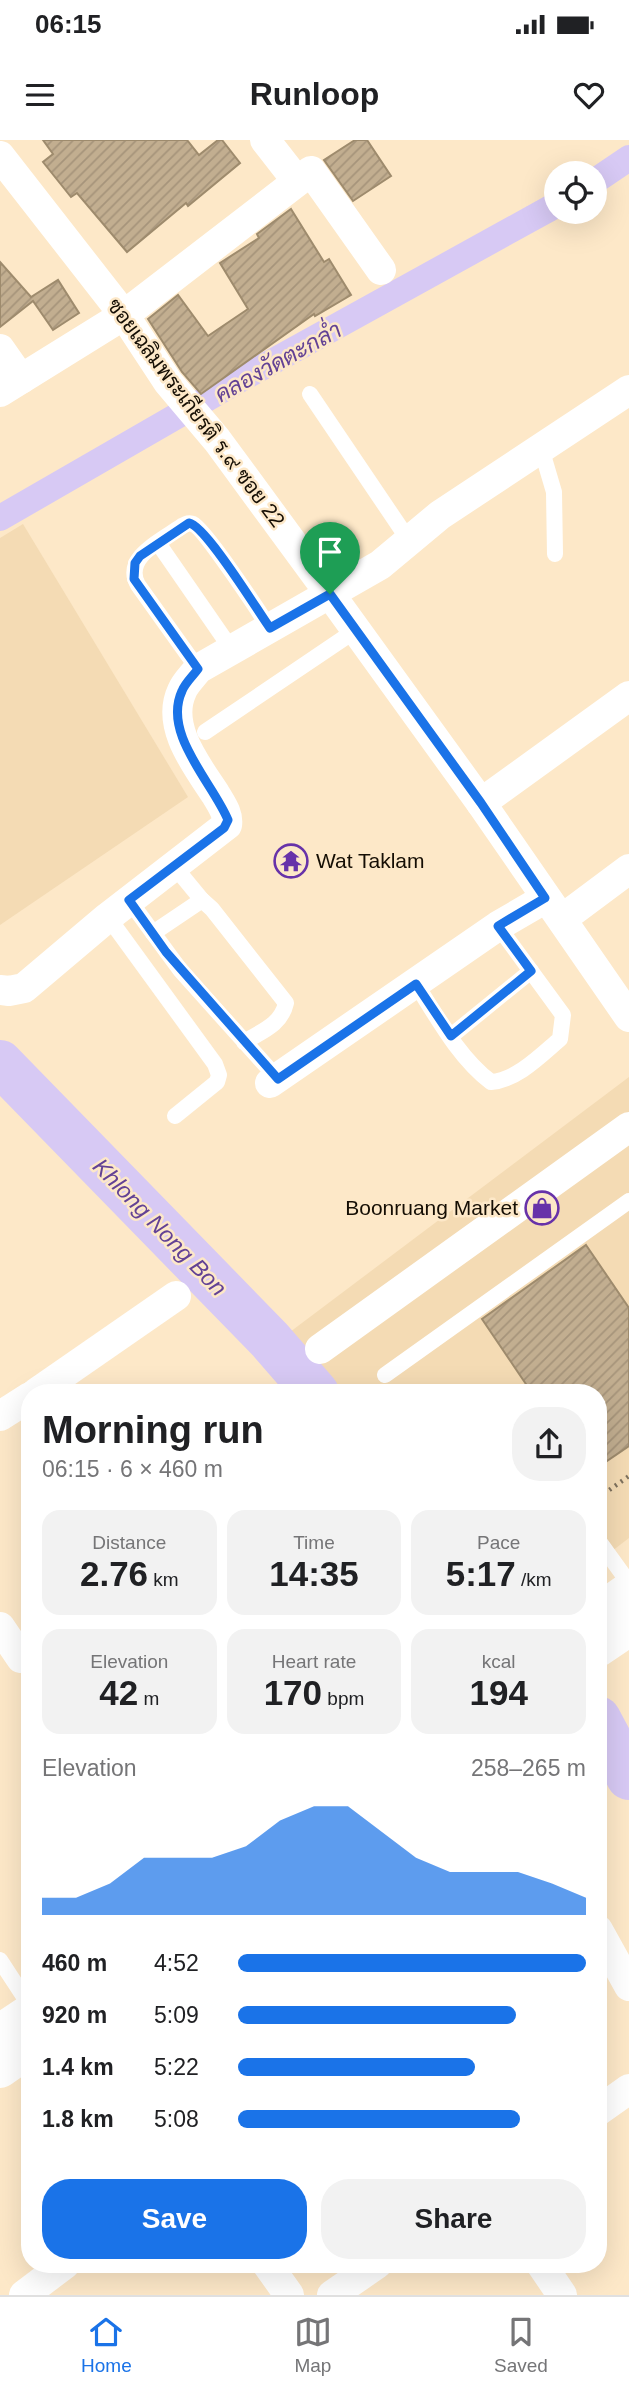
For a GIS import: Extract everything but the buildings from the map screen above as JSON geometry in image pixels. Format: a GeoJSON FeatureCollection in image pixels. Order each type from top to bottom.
{"type":"FeatureCollection","features":[{"type":"Feature","properties":{"kind":"main road"},"geometry":{"type":"LineString","coordinates":[[607,1607],[629,1591]]}},
{"type":"Feature","properties":{"kind":"main road"},"geometry":{"type":"LineString","coordinates":[[607,1642],[629,1627]]}},
{"type":"Feature","properties":{"kind":"main road"},"geometry":{"type":"LineString","coordinates":[[0,2033],[21,2018]]}},
{"type":"Feature","properties":{"kind":"main road"},"geometry":{"type":"LineString","coordinates":[[0,2069],[21,2054]]}},
{"type":"Feature","properties":{"kind":"street"},"geometry":{"type":"LineString","coordinates":[[265,140],[296,181]]}},
{"type":"Feature","properties":{"kind":"street","name":"ซอยเฉลิมพระเกียรติ ร.๙ ซอย 22"},"geometry":{"type":"LineString","coordinates":[[0,156],[124,315],[168,382],[217,440],[330,594],[481,803],[629,1017]]}},
{"type":"Feature","properties":{"kind":"street"},"geometry":{"type":"LineString","coordinates":[[0,349],[10,385],[124,315],[311,171],[382,270]]}},
{"type":"Feature","properties":{"kind":"street"},"geometry":{"type":"LineString","coordinates":[[0,990],[24,988],[119,909],[224,828],[228,820],[222,804],[190,755],[179,728],[181,691],[198,669],[380,565],[440,515],[629,390]]}},
{"type":"Feature","properties":{"kind":"street"},"geometry":{"type":"LineString","coordinates":[[481,803],[629,696]]}},
{"type":"Feature","properties":{"kind":"street"},"geometry":{"type":"LineString","coordinates":[[274,1081],[498,926],[554,909],[629,869]]}},
{"type":"Feature","properties":{"kind":"street"},"geometry":{"type":"LineString","coordinates":[[320,1349],[629,1127]]}},
{"type":"Feature","properties":{"kind":"street"},"geometry":{"type":"LineString","coordinates":[[55,1384],[176,1296]]}},
{"type":"Feature","properties":{"kind":"street"},"geometry":{"type":"LineString","coordinates":[[0,1416],[21,1404]]}},
{"type":"Feature","properties":{"kind":"street"},"geometry":{"type":"LineString","coordinates":[[0,1627],[17,1660]]}},
{"type":"Feature","properties":{"kind":"street"},"geometry":{"type":"LineString","coordinates":[[607,1946],[629,1986]]}},
{"type":"Feature","properties":{"kind":"street"},"geometry":{"type":"LineString","coordinates":[[607,2105],[629,2089]]}},
{"type":"Feature","properties":{"kind":"street"},"geometry":{"type":"LineString","coordinates":[[24,2295],[53,2273]]}},
{"type":"Feature","properties":{"kind":"street"},"geometry":{"type":"LineString","coordinates":[[273,2273],[289,2295]]}},
{"type":"Feature","properties":{"kind":"street"},"geometry":{"type":"LineString","coordinates":[[332,2295],[364,2273]]}},
{"type":"Feature","properties":{"kind":"street"},"geometry":{"type":"LineString","coordinates":[[547,2273],[562,2295]]}},
{"type":"Feature","properties":{"kind":"lane"},"geometry":{"type":"LineString","coordinates":[[310,394],[410,542]]}},
{"type":"Feature","properties":{"kind":"lane"},"geometry":{"type":"LineString","coordinates":[[541,448],[554,492],[555,554]]}},
{"type":"Feature","properties":{"kind":"lane"},"geometry":{"type":"LineString","coordinates":[[198,669],[134,579],[135,563],[140,556],[182,526],[189,523],[196,525],[270,628]]}},
{"type":"Feature","properties":{"kind":"lane"},"geometry":{"type":"LineString","coordinates":[[158,543],[232,650]]}},
{"type":"Feature","properties":{"kind":"lane"},"geometry":{"type":"LineString","coordinates":[[205,732],[356,631]]}},
{"type":"Feature","properties":{"kind":"lane"},"geometry":{"type":"LineString","coordinates":[[174,866],[212,909],[286,1003],[283,1014],[276,1023],[244,1042]]}},
{"type":"Feature","properties":{"kind":"lane"},"geometry":{"type":"LineString","coordinates":[[153,933],[202,900]]}},
{"type":"Feature","properties":{"kind":"lane"},"geometry":{"type":"LineString","coordinates":[[119,909],[153,933],[274,1081]]}},
{"type":"Feature","properties":{"kind":"lane"},"geometry":{"type":"LineString","coordinates":[[119,909],[215,1065],[219,1076],[217,1082],[175,1116]]}},
{"type":"Feature","properties":{"kind":"lane"},"geometry":{"type":"LineString","coordinates":[[416,984],[479,1073],[491,1082],[503,1082],[533,1062],[560,1039],[563,1016],[498,926]]}},
{"type":"Feature","properties":{"kind":"lane"},"geometry":{"type":"LineString","coordinates":[[451,1036],[531,971]]}},
{"type":"Feature","properties":{"kind":"lane"},"geometry":{"type":"LineString","coordinates":[[385,1375],[629,1201]]}},
{"type":"Feature","properties":{"kind":"lane"},"geometry":{"type":"LineString","coordinates":[[607,1552],[629,1583]]}},
{"type":"Feature","properties":{"kind":"lane"},"geometry":{"type":"LineString","coordinates":[[0,1959],[21,1992]]}},
{"type":"Feature","properties":{"kind":"path"},"geometry":{"type":"LineString","coordinates":[[607,1491],[629,1475]]}},
{"type":"Feature","properties":{"kind":"shaded area"},"geometry":{"type":"Polygon","coordinates":[[[23,524],[188,797],[0,925],[0,538],[23,524]]]}},
{"type":"Feature","properties":{"kind":"shaded area","name":"Boonruang Market"},"geometry":{"type":"Polygon","coordinates":[[[629,1077],[629,1538],[607,1555],[607,1384],[324,1384],[282,1338],[629,1077]]]}},
{"type":"Feature","properties":{"kind":"waterway","name":"คลองวัดตะกล่ำ"},"geometry":{"type":"LineString","coordinates":[[607,173],[629,158]]}},
{"type":"Feature","properties":{"kind":"waterway","name":"คลองวัดตะกล่ำ"},"geometry":{"type":"LineString","coordinates":[[0,518],[241,379],[544,212]]}},
{"type":"Feature","properties":{"kind":"waterway","name":"Khlong Nong Bon"},"geometry":{"type":"LineString","coordinates":[[0,1063],[270,1340],[308,1384]]}},
{"type":"Feature","properties":{"kind":"waterway","name":"Khlong Nong Bon"},"geometry":{"type":"LineString","coordinates":[[607,1736],[629,1777]]}},
{"type":"Feature","properties":{"kind":"place","name":"Wat Taklam"},"geometry":{"type":"Point","coordinates":[291,861]}},
{"type":"Feature","properties":{"kind":"place","name":"Boonruang Market"},"geometry":{"type":"Point","coordinates":[542,1208]}},
{"type":"Feature","properties":{"kind":"route"},"geometry":{"type":"LineString","coordinates":[[189,523],[196,525],[220,555],[270,628],[330,594],[481,803],[545,898],[498,926],[531,971],[451,1036],[416,984],[278,1079],[166,952],[129,900],[224,828],[228,820],[222,804],[190,755],[179,728],[181,691],[198,669],[134,579],[134,570],[140,556],[189,523]]}}]}
